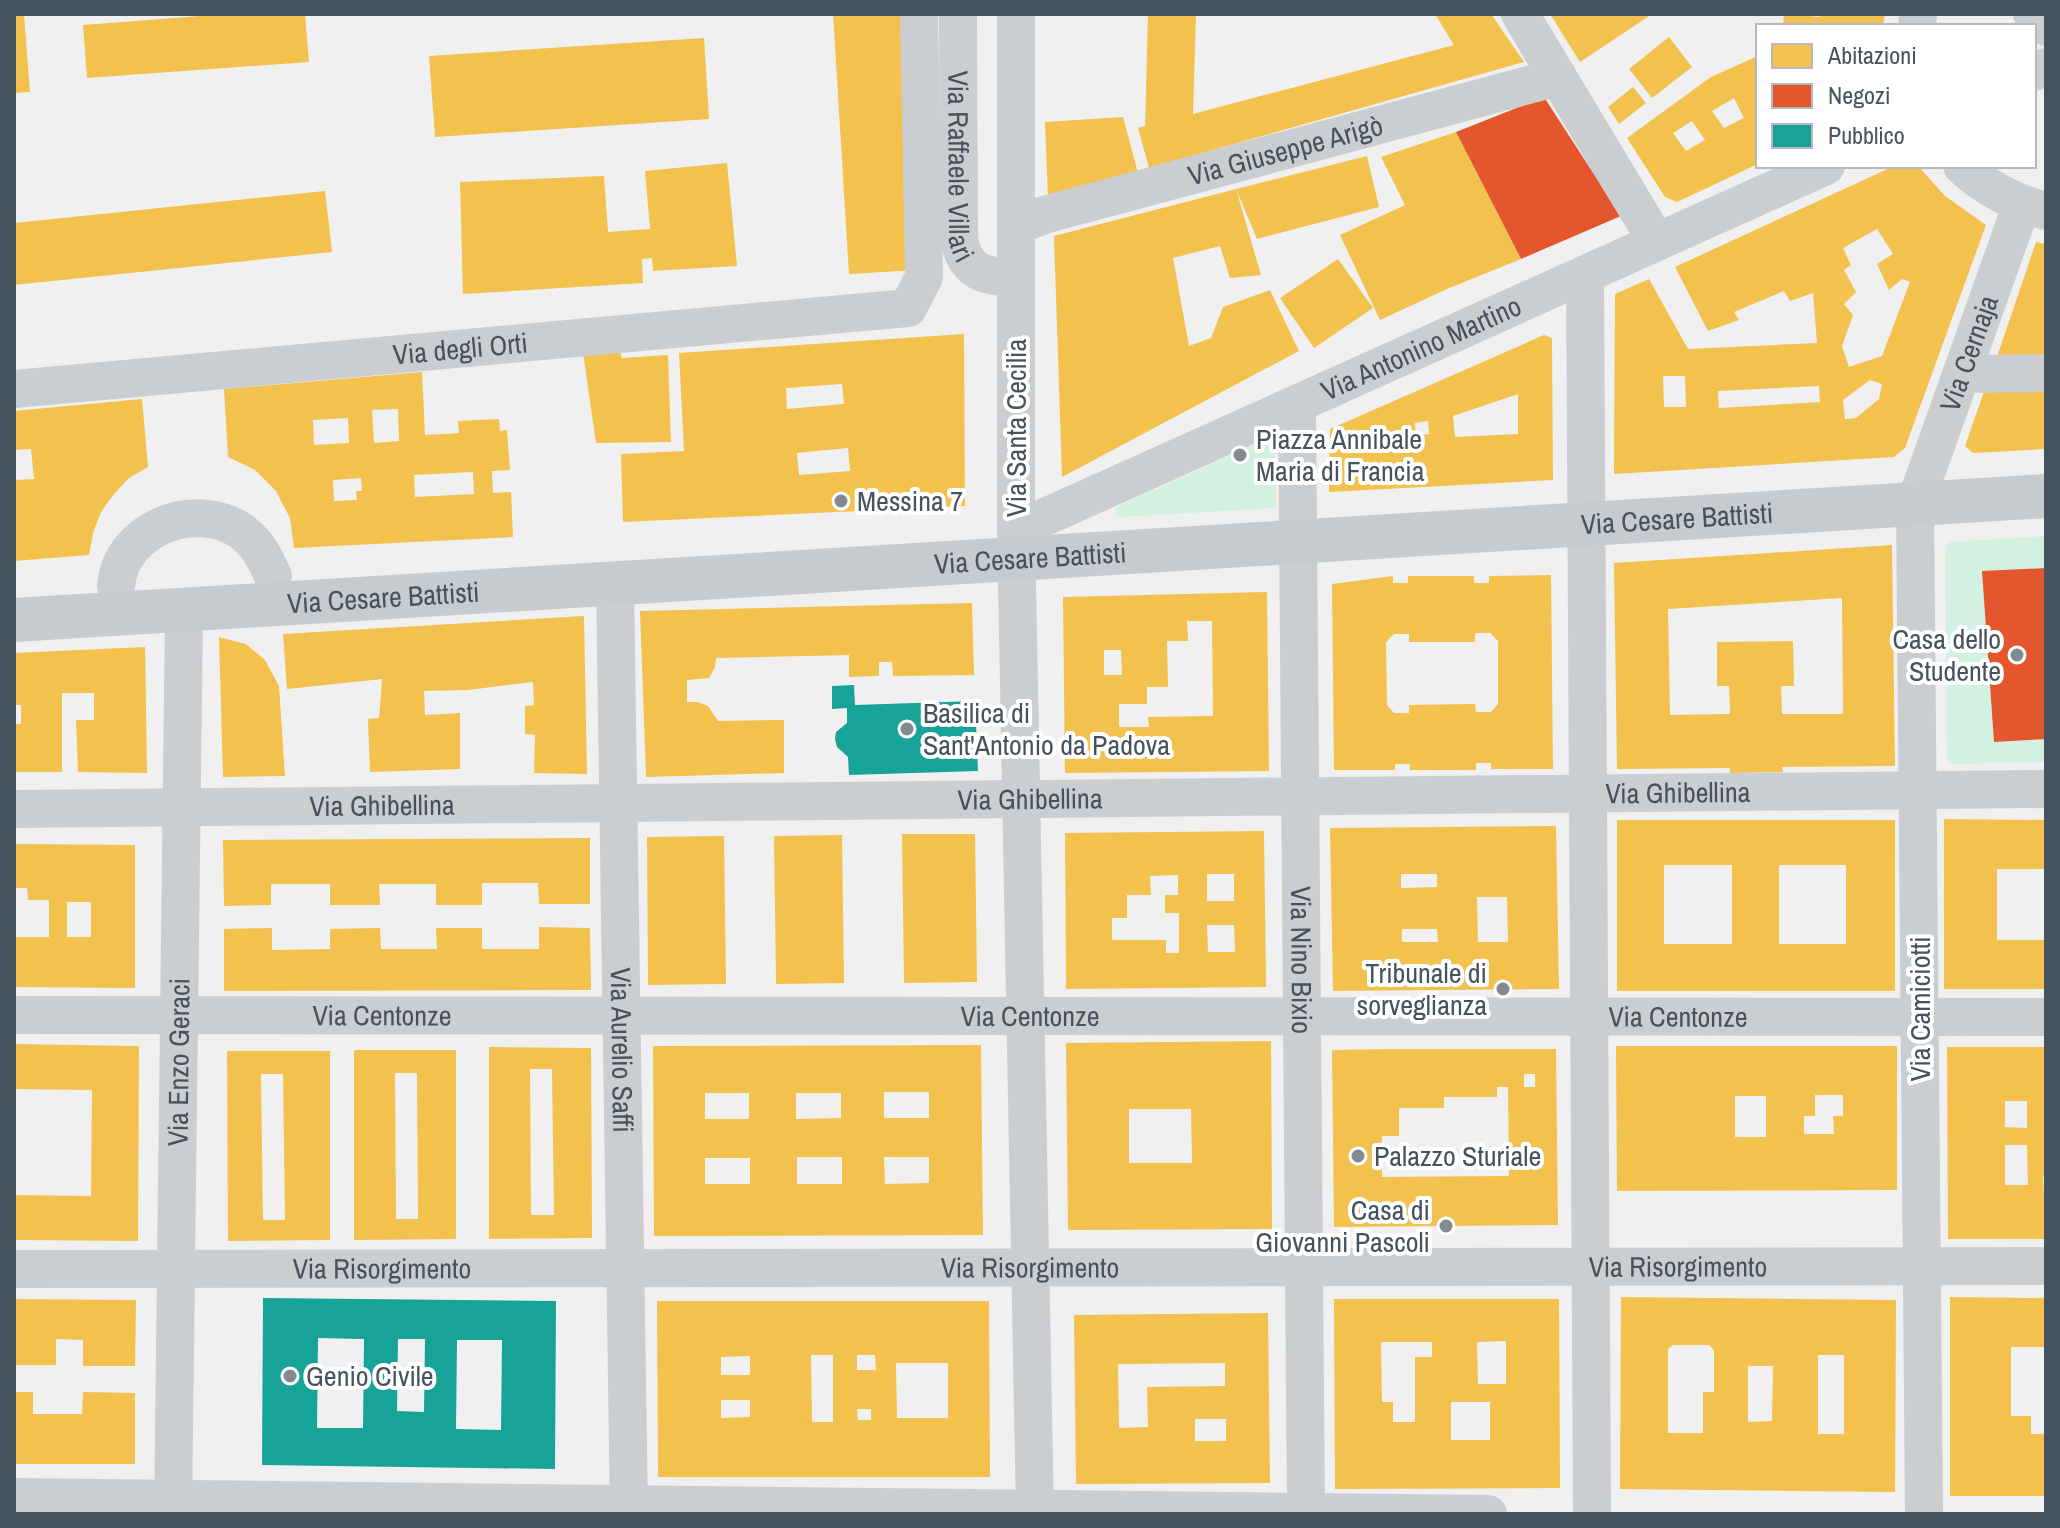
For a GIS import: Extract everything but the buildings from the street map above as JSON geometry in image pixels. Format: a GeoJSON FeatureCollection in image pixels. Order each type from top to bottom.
{"type":"FeatureCollection","features":[{"type":"Feature","properties":{"kind":"main road","name":"Via Cesare Battisti"},"geometry":{"type":"LineString","coordinates":[[14,620],[615,584],[1016,545],[1057,531],[1298,528],[1586,511],[1919,491],[2046,472]]}},
{"type":"Feature","properties":{"kind":"main road","name":"Via Cesare Battisti"},"geometry":{"type":"LineString","coordinates":[[1919,491],[2046,496]]}},
{"type":"Feature","properties":{"kind":"main road","name":"Via Cesare Battisti"},"geometry":{"type":"LineString","coordinates":[[14,593],[273,576],[1016,545]]}},
{"type":"Feature","properties":{"kind":"street","name":"Via Raffaele Villari"},"geometry":{"type":"LineString","coordinates":[[908,308],[924,277],[919,14]]}},
{"type":"Feature","properties":{"kind":"street","name":"Via Raffaele Villari"},"geometry":{"type":"LineString","coordinates":[[958,14],[959,240],[962,255],[974,270],[1016,278]]}},
{"type":"Feature","properties":{"kind":"street","name":"Via Santa Cecilia"},"geometry":{"type":"LineString","coordinates":[[1016,14],[1016,545],[1034,1511]]}},
{"type":"Feature","properties":{"kind":"street"},"geometry":{"type":"LineString","coordinates":[[1520,14],[1657,242]]}},
{"type":"Feature","properties":{"kind":"street"},"geometry":{"type":"LineString","coordinates":[[2032,14],[2046,27]]}},
{"type":"Feature","properties":{"kind":"street","name":"Via Giuseppe Arigò"},"geometry":{"type":"LineString","coordinates":[[1016,226],[1044,215],[1558,77]]}},
{"type":"Feature","properties":{"kind":"street","name":"Via Antonino Martino"},"geometry":{"type":"LineString","coordinates":[[1016,545],[1297,404],[1822,168]]}},
{"type":"Feature","properties":{"kind":"street"},"geometry":{"type":"LineString","coordinates":[[1965,168],[1998,194],[2034,208]]}},
{"type":"Feature","properties":{"kind":"street","name":"Via Cernaja"},"geometry":{"type":"LineString","coordinates":[[1919,491],[1962,374],[2034,208]]}},
{"type":"Feature","properties":{"kind":"street"},"geometry":{"type":"LineString","coordinates":[[1585,274],[1592,1514]]}},
{"type":"Feature","properties":{"kind":"street","name":"Via degli Orti"},"geometry":{"type":"LineString","coordinates":[[14,389],[908,308]]}},
{"type":"Feature","properties":{"kind":"street"},"geometry":{"type":"LineString","coordinates":[[1962,374],[2046,373]]}},
{"type":"Feature","properties":{"kind":"street","name":"Via Nino Bixio"},"geometry":{"type":"LineString","coordinates":[[1297,404],[1306,1513]]}},
{"type":"Feature","properties":{"kind":"street","name":"Via Camiciotti"},"geometry":{"type":"LineString","coordinates":[[1919,491],[1918,791],[1924,1514]]}},
{"type":"Feature","properties":{"kind":"street"},"geometry":{"type":"LineString","coordinates":[[116,586],[117,576],[131,549],[143,537],[166,523],[194,517],[213,519],[239,530],[261,552],[273,576]]}},
{"type":"Feature","properties":{"kind":"street","name":"Via Aurelio Saffi"},"geometry":{"type":"LineString","coordinates":[[615,584],[628,1509]]}},
{"type":"Feature","properties":{"kind":"street","name":"Via Enzo Geraci"},"geometry":{"type":"LineString","coordinates":[[173,1506],[184,610]]}},
{"type":"Feature","properties":{"kind":"street","name":"Via Ghibellina"},"geometry":{"type":"LineString","coordinates":[[14,809],[2046,789]]}},
{"type":"Feature","properties":{"kind":"street","name":"Via Centonze"},"geometry":{"type":"LineString","coordinates":[[14,1015],[2046,1017]]}},
{"type":"Feature","properties":{"kind":"street","name":"Via Risorgimento"},"geometry":{"type":"LineString","coordinates":[[14,1269],[2046,1266]]}},
{"type":"Feature","properties":{"kind":"street"},"geometry":{"type":"LineString","coordinates":[[14,1497],[173,1506],[1488,1514]]}},
{"type":"Feature","properties":{"kind":"green space"},"geometry":{"type":"Polygon","coordinates":[[[1276,435],[1276,508],[1122,517],[1116,514],[1116,509],[1121,505],[1276,435]]]}},
{"type":"Feature","properties":{"kind":"green space"},"geometry":{"type":"Polygon","coordinates":[[[2046,536],[2046,568],[1983,572],[1994,742],[2046,739],[2046,762],[1952,764],[1947,759],[1945,547],[1950,542],[2046,536]]]}},
{"type":"Feature","properties":{"kind":"place","name":"Piazza Annibale Maria di Francia"},"geometry":{"type":"Point","coordinates":[1240,455]}},
{"type":"Feature","properties":{"kind":"place","name":"Messina 7"},"geometry":{"type":"Point","coordinates":[841,501]}},
{"type":"Feature","properties":{"kind":"place","name":"Casa dello Studente"},"geometry":{"type":"Point","coordinates":[2017,655]}},
{"type":"Feature","properties":{"kind":"place","name":"Basilica di Sant'Antonio da Padova"},"geometry":{"type":"Point","coordinates":[907,729]}},
{"type":"Feature","properties":{"kind":"place","name":"Tribunale di sorveglianza"},"geometry":{"type":"Point","coordinates":[1503,989]}},
{"type":"Feature","properties":{"kind":"place","name":"Palazzo Sturiale"},"geometry":{"type":"Point","coordinates":[1358,1156]}},
{"type":"Feature","properties":{"kind":"place","name":"Casa di Giovanni Pascoli"},"geometry":{"type":"Point","coordinates":[1446,1226]}},
{"type":"Feature","properties":{"kind":"place","name":"Genio Civile"},"geometry":{"type":"Point","coordinates":[290,1376]}}]}
